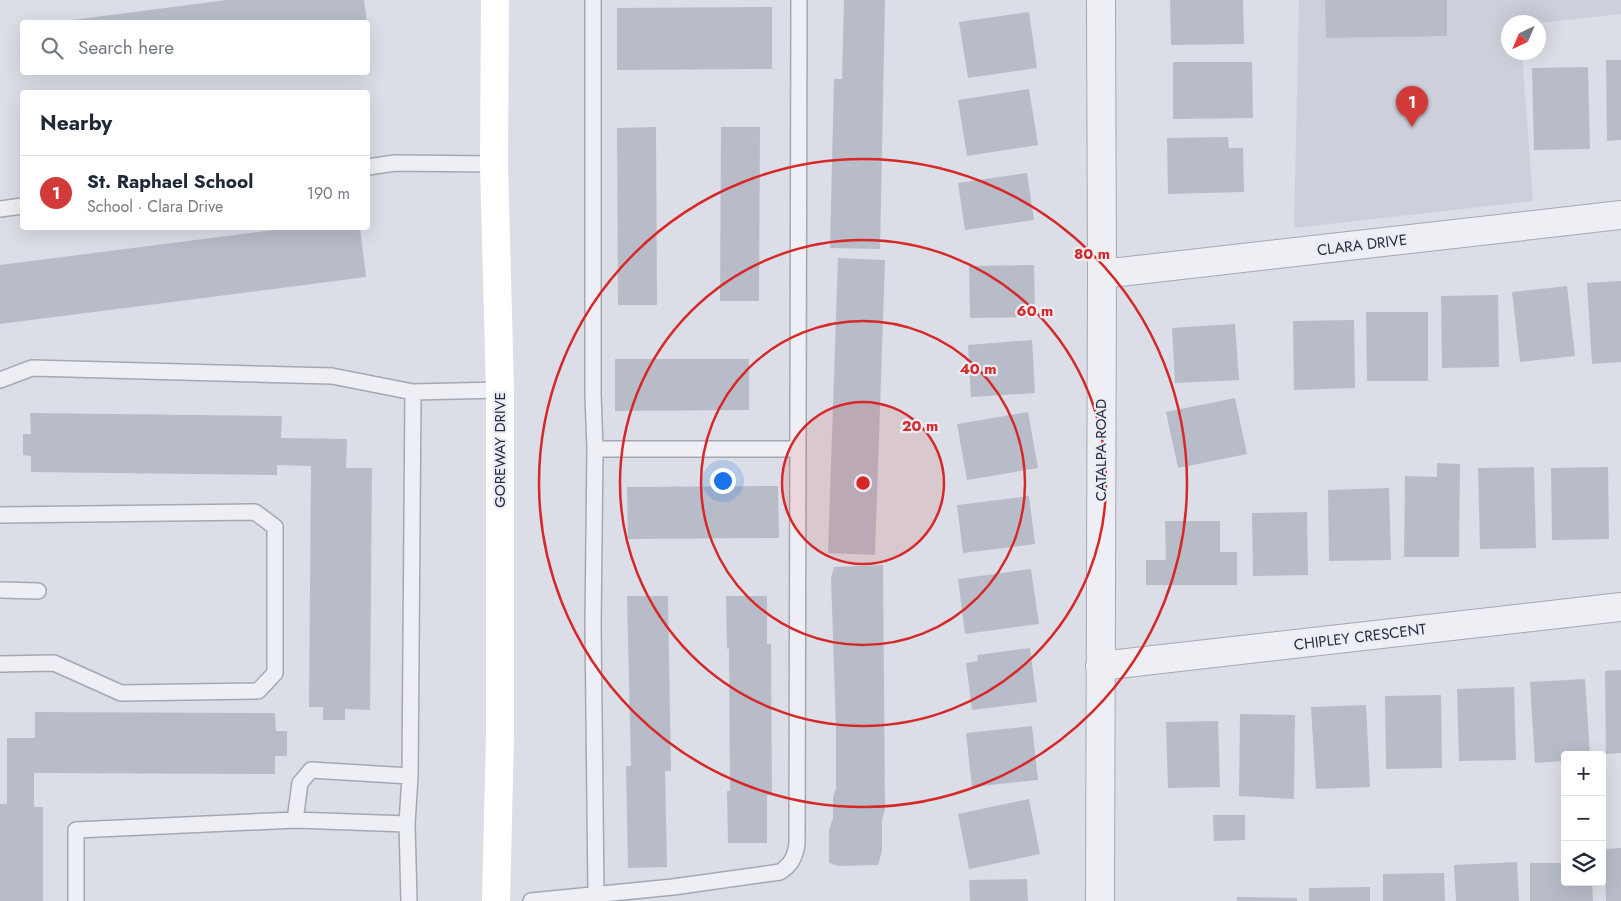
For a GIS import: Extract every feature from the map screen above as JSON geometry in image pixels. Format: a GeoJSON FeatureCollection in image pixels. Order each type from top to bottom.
{"type":"FeatureCollection","features":[{"type":"Feature","properties":{"kind":"main road","name":"GOREWAY DRIVE"},"geometry":{"type":"LineString","coordinates":[[495,0],[494,164],[500,390],[500,736],[496,901]]}},
{"type":"Feature","properties":{"kind":"street","name":"CATALPA ROAD"},"geometry":{"type":"LineString","coordinates":[[1100,0],[1102,274],[1100,901]]}},
{"type":"Feature","properties":{"kind":"street","name":"CLARA DRIVE"},"geometry":{"type":"LineString","coordinates":[[1102,274],[1621,215]]}},
{"type":"Feature","properties":{"kind":"street","name":"CHIPLEY CRESCENT"},"geometry":{"type":"LineString","coordinates":[[1100,666],[1621,607]]}},
{"type":"Feature","properties":{"kind":"lane"},"geometry":{"type":"LineString","coordinates":[[594,0],[593,395],[595,449],[593,624],[596,894]]}},
{"type":"Feature","properties":{"kind":"lane"},"geometry":{"type":"LineString","coordinates":[[531,901],[673,886],[780,872],[791,863],[797,844],[799,0]]}},
{"type":"Feature","properties":{"kind":"lane"},"geometry":{"type":"LineString","coordinates":[[370,167],[395,163],[494,164]]}},
{"type":"Feature","properties":{"kind":"lane"},"geometry":{"type":"LineString","coordinates":[[0,209],[20,206]]}},
{"type":"Feature","properties":{"kind":"lane"},"geometry":{"type":"LineString","coordinates":[[0,380],[32,368],[332,376],[413,392],[500,390]]}},
{"type":"Feature","properties":{"kind":"lane"},"geometry":{"type":"LineString","coordinates":[[408,901],[413,392]]}},
{"type":"Feature","properties":{"kind":"lane"},"geometry":{"type":"LineString","coordinates":[[595,449],[797,449]]}},
{"type":"Feature","properties":{"kind":"lane"},"geometry":{"type":"LineString","coordinates":[[0,515],[255,512],[275,527],[275,673],[258,692],[121,693],[54,663],[0,664]]}},
{"type":"Feature","properties":{"kind":"lane"},"geometry":{"type":"LineString","coordinates":[[0,590],[38,591]]}},
{"type":"Feature","properties":{"kind":"lane"},"geometry":{"type":"LineString","coordinates":[[295,820],[300,783],[311,770],[410,776]]}},
{"type":"Feature","properties":{"kind":"lane"},"geometry":{"type":"LineString","coordinates":[[76,901],[76,830],[295,820],[408,824]]}},
{"type":"Feature","properties":{"kind":"shaded area"},"geometry":{"type":"Polygon","coordinates":[[[1299,0],[1621,0],[1621,14],[1546,22],[1546,15],[1501,15],[1501,60],[1523,60],[1533,201],[1294,228],[1299,0]]]}},
{"type":"Feature","properties":{"kind":"building"},"geometry":{"type":"Polygon","coordinates":[[[227,0],[364,0],[367,20],[72,20],[227,0]]]}},
{"type":"Feature","properties":{"kind":"building"},"geometry":{"type":"Polygon","coordinates":[[[844,0],[885,0],[880,249],[830,248],[834,79],[842,79],[844,0]]]}},
{"type":"Feature","properties":{"kind":"building"},"geometry":{"type":"Polygon","coordinates":[[[1170,0],[1243,0],[1244,44],[1171,45],[1170,0]]]}},
{"type":"Feature","properties":{"kind":"building"},"geometry":{"type":"Polygon","coordinates":[[[1325,0],[1447,0],[1447,36],[1326,38],[1325,0]]]}},
{"type":"Feature","properties":{"kind":"building"},"geometry":{"type":"Polygon","coordinates":[[[772,7],[772,69],[617,70],[617,8],[772,7]]]}},
{"type":"Feature","properties":{"kind":"building"},"geometry":{"type":"Polygon","coordinates":[[[1029,12],[1037,68],[968,78],[959,22],[1029,12]]]}},
{"type":"Feature","properties":{"kind":"building"},"geometry":{"type":"Polygon","coordinates":[[[1606,60],[1621,60],[1621,140],[1607,141],[1606,60]]]}},
{"type":"Feature","properties":{"kind":"building"},"geometry":{"type":"Polygon","coordinates":[[[1173,62],[1252,62],[1253,118],[1173,119],[1173,62]]]}},
{"type":"Feature","properties":{"kind":"building"},"geometry":{"type":"Polygon","coordinates":[[[1588,67],[1590,149],[1534,150],[1532,68],[1588,67]]]}},
{"type":"Feature","properties":{"kind":"building"},"geometry":{"type":"Polygon","coordinates":[[[1029,89],[1038,145],[967,156],[958,100],[1029,89]]]}},
{"type":"Feature","properties":{"kind":"building"},"geometry":{"type":"Polygon","coordinates":[[[656,127],[657,305],[618,305],[617,128],[656,127]]]}},
{"type":"Feature","properties":{"kind":"building"},"geometry":{"type":"Polygon","coordinates":[[[721,127],[760,127],[759,301],[720,301],[721,127]]]}},
{"type":"Feature","properties":{"kind":"building"},"geometry":{"type":"Polygon","coordinates":[[[1228,137],[1229,148],[1243,148],[1244,192],[1168,194],[1167,138],[1228,137]]]}},
{"type":"Feature","properties":{"kind":"building"},"geometry":{"type":"Polygon","coordinates":[[[1027,173],[1034,220],[965,230],[958,183],[1027,173]]]}},
{"type":"Feature","properties":{"kind":"building"},"geometry":{"type":"Polygon","coordinates":[[[274,230],[360,230],[366,277],[0,324],[0,265],[274,230]]]}},
{"type":"Feature","properties":{"kind":"building"},"geometry":{"type":"Polygon","coordinates":[[[838,258],[885,260],[875,555],[828,553],[838,258]]]}},
{"type":"Feature","properties":{"kind":"building"},"geometry":{"type":"Polygon","coordinates":[[[1034,265],[1035,317],[970,318],[969,266],[1034,265]]]}},
{"type":"Feature","properties":{"kind":"building"},"geometry":{"type":"Polygon","coordinates":[[[1621,281],[1621,362],[1592,364],[1587,283],[1621,281]]]}},
{"type":"Feature","properties":{"kind":"building"},"geometry":{"type":"Polygon","coordinates":[[[1567,286],[1575,356],[1520,362],[1512,292],[1567,286]]]}},
{"type":"Feature","properties":{"kind":"building"},"geometry":{"type":"Polygon","coordinates":[[[1498,295],[1499,367],[1442,368],[1441,296],[1498,295]]]}},
{"type":"Feature","properties":{"kind":"building"},"geometry":{"type":"Polygon","coordinates":[[[1366,312],[1428,312],[1428,381],[1367,381],[1366,312]]]}},
{"type":"Feature","properties":{"kind":"building"},"geometry":{"type":"Polygon","coordinates":[[[1354,320],[1355,388],[1294,390],[1293,321],[1354,320]]]}},
{"type":"Feature","properties":{"kind":"building"},"geometry":{"type":"Polygon","coordinates":[[[1235,324],[1239,380],[1175,383],[1172,328],[1235,324]]]}},
{"type":"Feature","properties":{"kind":"building"},"geometry":{"type":"Polygon","coordinates":[[[1032,340],[1035,393],[971,397],[968,345],[1032,340]]]}},
{"type":"Feature","properties":{"kind":"building"},"geometry":{"type":"Polygon","coordinates":[[[615,359],[749,359],[749,410],[615,411],[615,359]]]}},
{"type":"Feature","properties":{"kind":"building"},"geometry":{"type":"Polygon","coordinates":[[[1235,398],[1247,454],[1178,468],[1166,412],[1235,398]]]}},
{"type":"Feature","properties":{"kind":"building"},"geometry":{"type":"Polygon","coordinates":[[[1028,412],[1038,468],[967,480],[957,424],[1028,412]]]}},
{"type":"Feature","properties":{"kind":"building"},"geometry":{"type":"Polygon","coordinates":[[[30,413],[282,416],[281,438],[347,439],[346,468],[372,468],[370,710],[345,709],[345,720],[323,720],[323,707],[309,707],[311,466],[277,465],[277,475],[31,472],[31,456],[23,455],[23,434],[31,434],[30,413]]]}},
{"type":"Feature","properties":{"kind":"building"},"geometry":{"type":"Polygon","coordinates":[[[1437,463],[1460,464],[1459,557],[1404,557],[1405,476],[1437,477],[1437,463]]]}},
{"type":"Feature","properties":{"kind":"building"},"geometry":{"type":"Polygon","coordinates":[[[1534,467],[1536,548],[1480,549],[1478,468],[1534,467]]]}},
{"type":"Feature","properties":{"kind":"building"},"geometry":{"type":"Polygon","coordinates":[[[1608,467],[1609,539],[1552,540],[1551,468],[1608,467]]]}},
{"type":"Feature","properties":{"kind":"building"},"geometry":{"type":"Polygon","coordinates":[[[778,486],[779,538],[628,539],[627,487],[778,486]]]}},
{"type":"Feature","properties":{"kind":"building"},"geometry":{"type":"Polygon","coordinates":[[[1389,488],[1391,560],[1329,561],[1328,490],[1389,488]]]}},
{"type":"Feature","properties":{"kind":"building"},"geometry":{"type":"Polygon","coordinates":[[[1029,496],[1035,544],[963,553],[957,505],[1029,496]]]}},
{"type":"Feature","properties":{"kind":"building"},"geometry":{"type":"Polygon","coordinates":[[[1307,512],[1308,575],[1253,576],[1252,513],[1307,512]]]}},
{"type":"Feature","properties":{"kind":"building"},"geometry":{"type":"Polygon","coordinates":[[[1165,521],[1220,521],[1220,552],[1237,552],[1237,585],[1146,585],[1146,560],[1166,560],[1165,521]]]}},
{"type":"Feature","properties":{"kind":"building"},"geometry":{"type":"Polygon","coordinates":[[[883,565],[885,809],[882,820],[882,851],[878,865],[838,866],[829,863],[829,830],[833,818],[833,797],[836,788],[831,578],[834,567],[883,565]]]}},
{"type":"Feature","properties":{"kind":"building"},"geometry":{"type":"Polygon","coordinates":[[[1031,569],[1039,624],[965,634],[958,579],[1031,569]]]}},
{"type":"Feature","properties":{"kind":"building"},"geometry":{"type":"Polygon","coordinates":[[[627,596],[668,596],[671,771],[665,771],[667,867],[628,868],[626,766],[631,766],[627,596]]]}},
{"type":"Feature","properties":{"kind":"building"},"geometry":{"type":"Polygon","coordinates":[[[726,596],[767,596],[767,644],[771,644],[772,795],[767,795],[767,843],[728,843],[727,791],[730,791],[729,648],[727,649],[726,596]]]}},
{"type":"Feature","properties":{"kind":"building"},"geometry":{"type":"Polygon","coordinates":[[[1030,648],[1037,702],[972,710],[966,663],[978,661],[977,655],[1030,648]]]}},
{"type":"Feature","properties":{"kind":"building"},"geometry":{"type":"Polygon","coordinates":[[[1621,670],[1621,753],[1606,754],[1605,671],[1621,670]]]}},
{"type":"Feature","properties":{"kind":"building"},"geometry":{"type":"Polygon","coordinates":[[[1585,679],[1590,751],[1561,751],[1561,761],[1535,763],[1530,682],[1585,679]]]}},
{"type":"Feature","properties":{"kind":"building"},"geometry":{"type":"Polygon","coordinates":[[[1514,687],[1516,760],[1459,761],[1457,689],[1514,687]]]}},
{"type":"Feature","properties":{"kind":"building"},"geometry":{"type":"Polygon","coordinates":[[[1441,695],[1442,768],[1386,769],[1385,696],[1441,695]]]}},
{"type":"Feature","properties":{"kind":"building"},"geometry":{"type":"Polygon","coordinates":[[[1366,705],[1370,787],[1316,789],[1311,707],[1366,705]]]}},
{"type":"Feature","properties":{"kind":"building"},"geometry":{"type":"Polygon","coordinates":[[[35,712],[275,713],[276,731],[287,731],[287,756],[275,756],[275,774],[34,773],[34,807],[43,807],[43,901],[0,901],[0,804],[7,804],[7,738],[35,738],[35,712]]]}},
{"type":"Feature","properties":{"kind":"building"},"geometry":{"type":"Polygon","coordinates":[[[1240,714],[1295,715],[1294,799],[1239,796],[1240,714]]]}},
{"type":"Feature","properties":{"kind":"building"},"geometry":{"type":"Polygon","coordinates":[[[1218,721],[1220,787],[1168,788],[1166,722],[1218,721]]]}},
{"type":"Feature","properties":{"kind":"building"},"geometry":{"type":"Polygon","coordinates":[[[1032,726],[1038,780],[972,787],[966,733],[1032,726]]]}},
{"type":"Feature","properties":{"kind":"building"},"geometry":{"type":"Polygon","coordinates":[[[1029,799],[1040,854],[969,869],[958,814],[1029,799]]]}},
{"type":"Feature","properties":{"kind":"building"},"geometry":{"type":"Polygon","coordinates":[[[1213,815],[1245,815],[1245,840],[1214,841],[1213,815]]]}},
{"type":"Feature","properties":{"kind":"building"},"geometry":{"type":"Polygon","coordinates":[[[1621,848],[1621,901],[1606,901],[1606,849],[1621,848]]]}},
{"type":"Feature","properties":{"kind":"building"},"geometry":{"type":"Polygon","coordinates":[[[1517,862],[1519,901],[1456,901],[1454,865],[1517,862]]]}},
{"type":"Feature","properties":{"kind":"building"},"geometry":{"type":"Polygon","coordinates":[[[1530,863],[1561,863],[1561,886],[1592,886],[1593,901],[1530,901],[1530,863]]]}},
{"type":"Feature","properties":{"kind":"building"},"geometry":{"type":"Polygon","coordinates":[[[1444,873],[1445,901],[1383,901],[1383,874],[1444,873]]]}},
{"type":"Feature","properties":{"kind":"building"},"geometry":{"type":"Polygon","coordinates":[[[1027,879],[1028,901],[970,901],[969,880],[1027,879]]]}},
{"type":"Feature","properties":{"kind":"building"},"geometry":{"type":"Polygon","coordinates":[[[1370,887],[1370,901],[1309,901],[1309,888],[1370,887]]]}},
{"type":"Feature","properties":{"kind":"building"},"geometry":{"type":"Polygon","coordinates":[[[1237,897],[1297,898],[1297,901],[1237,901],[1237,897]]]}},
{"type":"Feature","properties":{"kind":"place","name":"St. Raphael School"},"geometry":{"type":"Point","coordinates":[1412,127]}}]}
